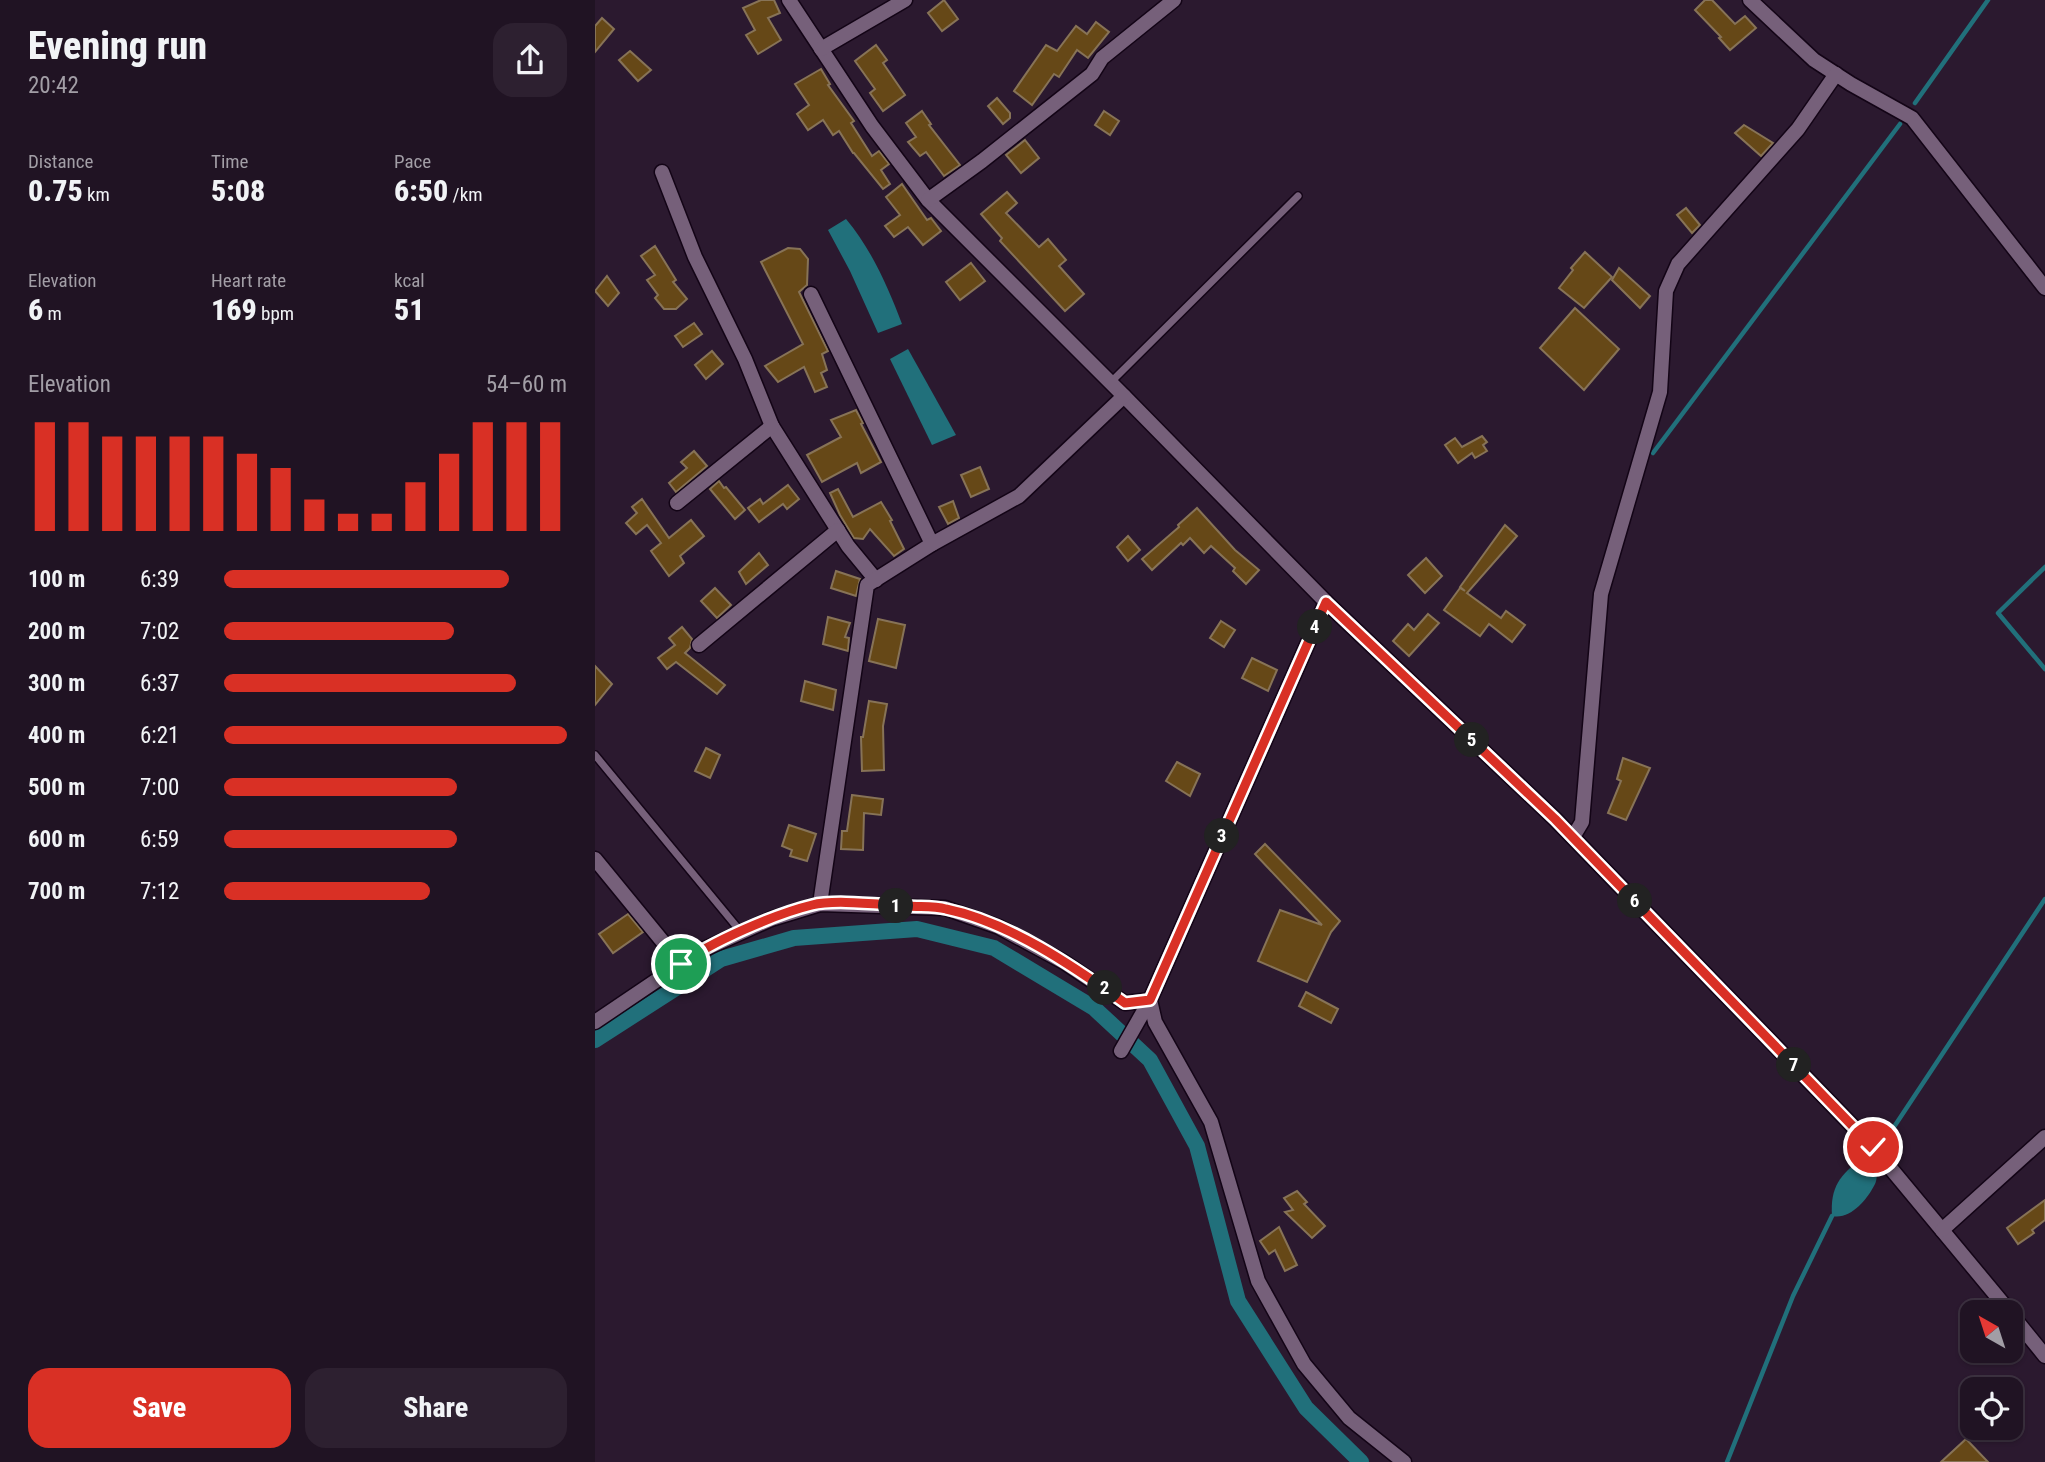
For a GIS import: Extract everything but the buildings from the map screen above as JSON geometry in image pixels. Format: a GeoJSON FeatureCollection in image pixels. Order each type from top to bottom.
{"type":"FeatureCollection","features":[{"type":"Feature","properties":{"kind":"street"},"geometry":{"type":"LineString","coordinates":[[789,0],[872,126],[928,200],[1326,602],[1573,837],[1873,1147],[1999,1300]]}},
{"type":"Feature","properties":{"kind":"street"},"geometry":{"type":"LineString","coordinates":[[821,49],[905,0]]}},
{"type":"Feature","properties":{"kind":"street"},"geometry":{"type":"LineString","coordinates":[[928,200],[1085,81],[1102,58],[1174,0]]}},
{"type":"Feature","properties":{"kind":"street"},"geometry":{"type":"LineString","coordinates":[[1750,0],[1814,60],[1912,118],[2045,288]]}},
{"type":"Feature","properties":{"kind":"street"},"geometry":{"type":"LineString","coordinates":[[1573,837],[1582,822],[1601,594],[1660,392],[1666,291],[1678,264],[1798,129],[1836,74]]}},
{"type":"Feature","properties":{"kind":"street"},"geometry":{"type":"LineString","coordinates":[[662,172],[695,257],[745,359],[772,426],[848,546],[876,580]]}},
{"type":"Feature","properties":{"kind":"street"},"geometry":{"type":"LineString","coordinates":[[811,294],[932,544]]}},
{"type":"Feature","properties":{"kind":"street"},"geometry":{"type":"LineString","coordinates":[[820,904],[867,585],[932,544],[1019,496],[1125,396]]}},
{"type":"Feature","properties":{"kind":"street"},"geometry":{"type":"LineString","coordinates":[[677,503],[772,426]]}},
{"type":"Feature","properties":{"kind":"street"},"geometry":{"type":"LineString","coordinates":[[699,645],[838,530]]}},
{"type":"Feature","properties":{"kind":"street"},"geometry":{"type":"LineString","coordinates":[[1121,1051],[1150,1000],[1326,602]]}},
{"type":"Feature","properties":{"kind":"street"},"geometry":{"type":"LineString","coordinates":[[595,859],[681,964]]}},
{"type":"Feature","properties":{"kind":"street"},"geometry":{"type":"LineString","coordinates":[[595,1022],[700,951],[771,919],[820,904],[945,908],[999,927],[1064,962],[1125,1003],[1150,1000]]}},
{"type":"Feature","properties":{"kind":"street"},"geometry":{"type":"LineString","coordinates":[[1150,1000],[1155,1022],[1211,1122],[1258,1281],[1264,1293],[1304,1364],[1349,1418],[1404,1462]]}},
{"type":"Feature","properties":{"kind":"street"},"geometry":{"type":"LineString","coordinates":[[1942,1230],[2045,1137]]}},
{"type":"Feature","properties":{"kind":"street"},"geometry":{"type":"LineString","coordinates":[[2023,1329],[2045,1356]]}},
{"type":"Feature","properties":{"kind":"lane"},"geometry":{"type":"LineString","coordinates":[[1111,382],[1298,196]]}},
{"type":"Feature","properties":{"kind":"lane"},"geometry":{"type":"LineString","coordinates":[[595,755],[742,932]]}},
{"type":"Feature","properties":{"kind":"shaded area"},"geometry":{"type":"Polygon","coordinates":[[[846,219],[864,243],[878,269],[902,324],[878,333],[828,230],[846,219]]]}},
{"type":"Feature","properties":{"kind":"shaded area"},"geometry":{"type":"Polygon","coordinates":[[[908,349],[956,435],[932,445],[890,359],[908,349]]]}},
{"type":"Feature","properties":{"kind":"shaded area"},"geometry":{"type":"Polygon","coordinates":[[[1862,1158],[1877,1167],[1875,1184],[1863,1202],[1851,1212],[1832,1216],[1833,1197],[1838,1182],[1862,1158]]]}},
{"type":"Feature","properties":{"kind":"waterway"},"geometry":{"type":"LineString","coordinates":[[1915,103],[1988,0]]}},
{"type":"Feature","properties":{"kind":"waterway"},"geometry":{"type":"LineString","coordinates":[[1653,453],[1900,124]]}},
{"type":"Feature","properties":{"kind":"waterway"},"geometry":{"type":"LineString","coordinates":[[2045,567],[1998,613],[2045,669]]}},
{"type":"Feature","properties":{"kind":"waterway"},"geometry":{"type":"LineString","coordinates":[[1884,1142],[2045,899]]}},
{"type":"Feature","properties":{"kind":"waterway"},"geometry":{"type":"LineString","coordinates":[[595,1040],[721,959],[794,938],[917,929],[994,948],[1094,1008],[1150,1060],[1197,1146],[1238,1301],[1306,1408],[1361,1462]]}},
{"type":"Feature","properties":{"kind":"waterway"},"geometry":{"type":"LineString","coordinates":[[1727,1462],[1793,1296],[1832,1216]]}},
{"type":"Feature","properties":{"kind":"route"},"geometry":{"type":"LineString","coordinates":[[681,964],[700,951],[771,919],[813,905],[870,904],[945,908],[999,927],[1064,962],[1125,1003],[1150,1000],[1326,602],[1555,819],[1873,1147]]}}]}
